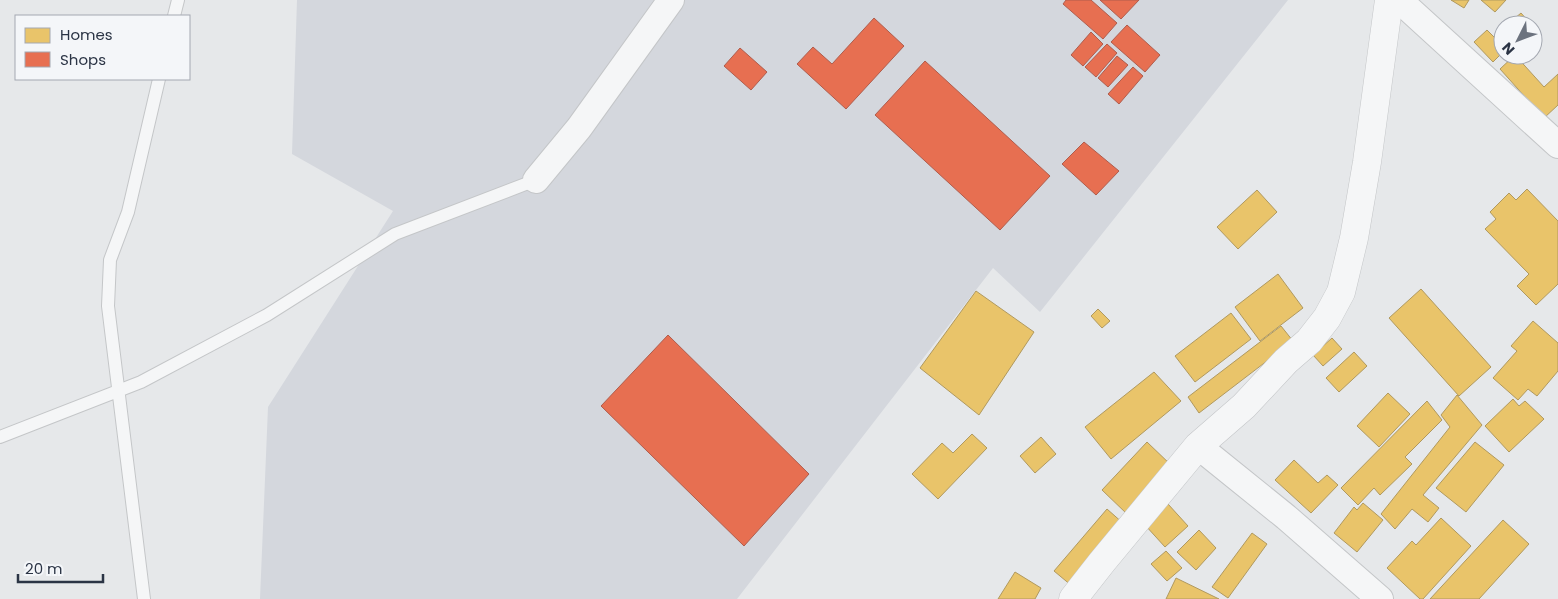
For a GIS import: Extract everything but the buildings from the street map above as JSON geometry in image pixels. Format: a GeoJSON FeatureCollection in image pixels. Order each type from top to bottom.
{"type":"FeatureCollection","features":[{"type":"Feature","properties":{"kind":"street"},"geometry":{"type":"LineString","coordinates":[[536,180],[579,128],[672,0]]}},
{"type":"Feature","properties":{"kind":"street"},"geometry":{"type":"LineString","coordinates":[[1073,599],[1198,446],[1244,406],[1286,361],[1309,341],[1327,318],[1341,292],[1354,238],[1367,162],[1389,0]]}},
{"type":"Feature","properties":{"kind":"street"},"geometry":{"type":"LineString","coordinates":[[1399,0],[1558,145]]}},
{"type":"Feature","properties":{"kind":"street"},"geometry":{"type":"LineString","coordinates":[[1198,446],[1286,517],[1380,599]]}},
{"type":"Feature","properties":{"kind":"lane"},"geometry":{"type":"LineString","coordinates":[[174,15],[178,0]]}},
{"type":"Feature","properties":{"kind":"lane"},"geometry":{"type":"LineString","coordinates":[[144,599],[108,306],[110,260],[128,212],[159,80]]}},
{"type":"Feature","properties":{"kind":"lane"},"geometry":{"type":"LineString","coordinates":[[0,437],[141,382],[267,316],[395,234],[536,180]]}},
{"type":"Feature","properties":{"kind":"shaded area"},"geometry":{"type":"Polygon","coordinates":[[[297,0],[1288,0],[1040,312],[993,268],[737,599],[260,599],[268,407],[393,211],[292,154],[297,0]]]}}]}
